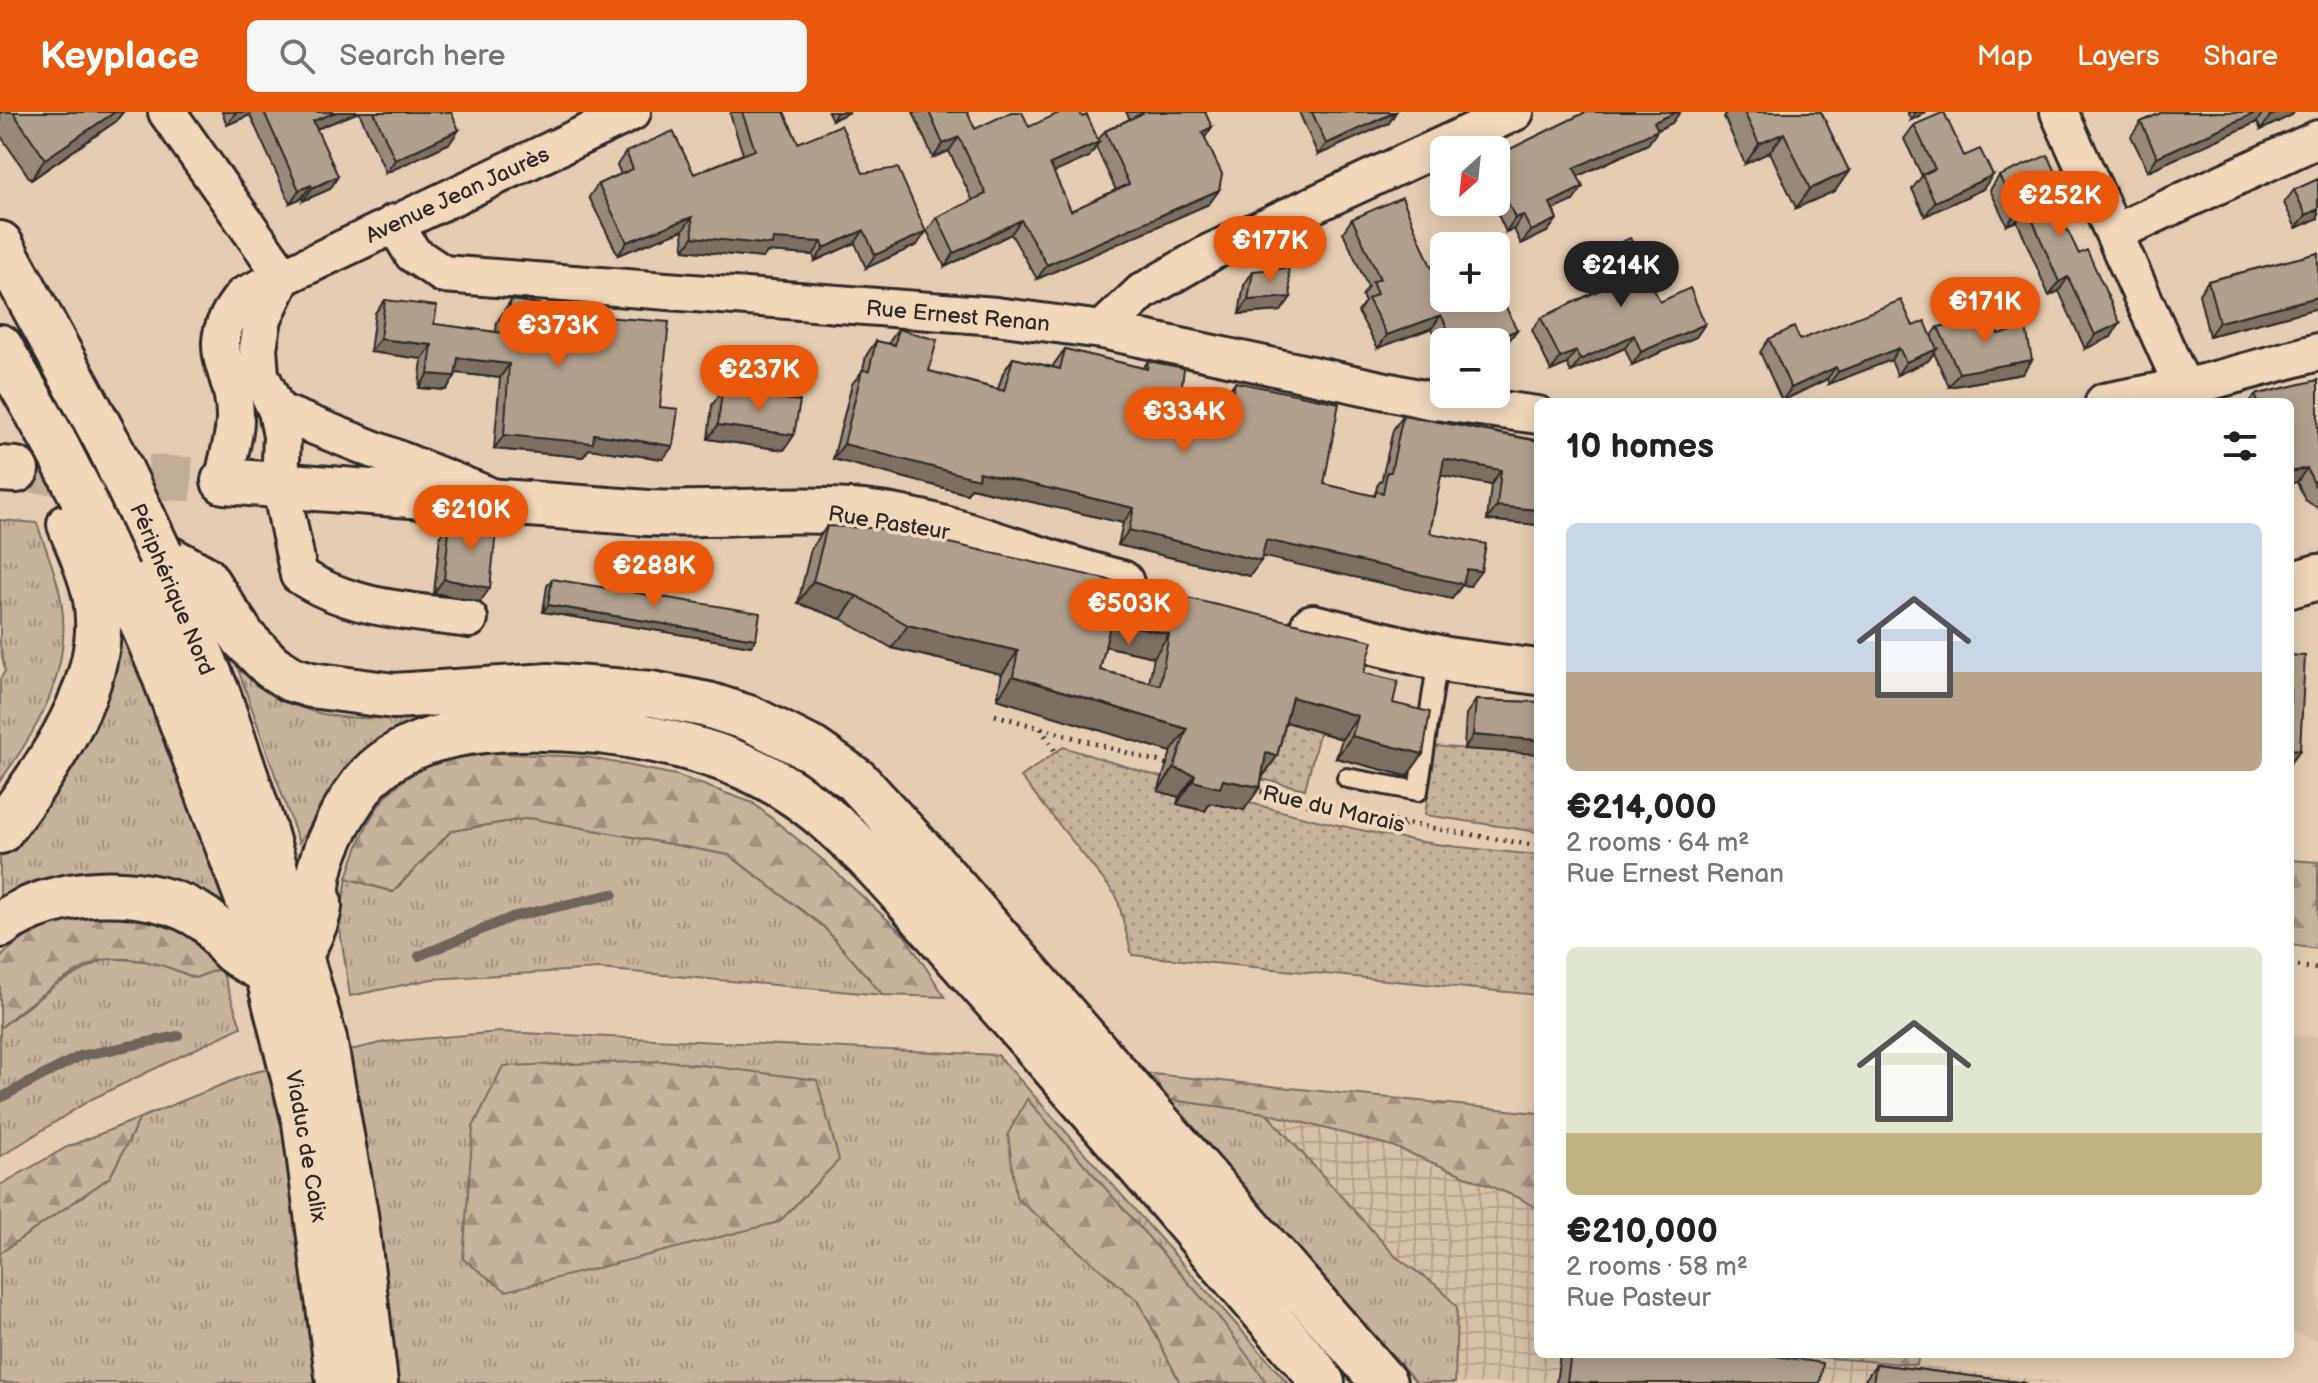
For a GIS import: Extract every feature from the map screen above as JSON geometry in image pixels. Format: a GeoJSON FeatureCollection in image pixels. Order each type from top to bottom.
{"type":"FeatureCollection","features":[{"type":"Feature","properties":{"kind":"main road","name":"Périphérique Nord"},"geometry":{"type":"LineString","coordinates":[[0,244],[109,445],[167,570],[218,695],[271,911]]}},
{"type":"Feature","properties":{"kind":"main road","name":"Périphérique Nord"},"geometry":{"type":"LineString","coordinates":[[0,347],[82,496],[110,589],[164,674],[271,911]]}},
{"type":"Feature","properties":{"kind":"main road","name":"Rue Pasteur"},"geometry":{"type":"LineString","coordinates":[[224,481],[696,515],[787,510],[863,513],[963,534],[1065,570],[1159,592]]}},
{"type":"Feature","properties":{"kind":"main road"},"geometry":{"type":"LineString","coordinates":[[167,570],[204,578],[229,619],[271,666],[291,679],[311,685],[394,696],[548,686],[652,694],[708,705],[751,719],[813,750],[856,780],[1384,1383]]}},
{"type":"Feature","properties":{"kind":"main road"},"geometry":{"type":"LineString","coordinates":[[2294,584],[2318,577]]}},
{"type":"Feature","properties":{"kind":"main road"},"geometry":{"type":"LineString","coordinates":[[0,831],[42,776],[66,733],[95,662],[110,589]]}},
{"type":"Feature","properties":{"kind":"main road"},"geometry":{"type":"LineString","coordinates":[[1280,620],[1438,658],[1534,671]]}},
{"type":"Feature","properties":{"kind":"main road"},"geometry":{"type":"LineString","coordinates":[[0,925],[33,906],[80,895],[107,894],[168,904],[207,920],[232,951],[284,962],[320,904],[316,891],[334,831],[364,782],[401,754],[433,738],[480,728],[541,727],[696,748],[735,762],[781,785],[823,817],[887,880],[1002,1007],[1322,1383]]}},
{"type":"Feature","properties":{"kind":"main road","name":"Viaduc de Calix"},"geometry":{"type":"LineString","coordinates":[[271,911],[284,962],[340,1118],[375,1383]]}},
{"type":"Feature","properties":{"kind":"main road","name":"Viaduc de Calix"},"geometry":{"type":"LineString","coordinates":[[284,962],[288,1044],[305,1122],[339,1383]]}},
{"type":"Feature","properties":{"kind":"street"},"geometry":{"type":"LineString","coordinates":[[167,112],[283,276],[263,318],[258,348],[260,375],[277,411],[282,436],[280,484],[299,575],[345,598],[469,619]]}},
{"type":"Feature","properties":{"kind":"street","name":"Avenue Jean Jaurès"},"geometry":{"type":"LineString","coordinates":[[224,481],[235,422],[234,401],[220,357],[225,324],[243,296],[632,112]]}},
{"type":"Feature","properties":{"kind":"street"},"geometry":{"type":"LineString","coordinates":[[1102,330],[1142,292],[1211,252],[1515,112]]}},
{"type":"Feature","properties":{"kind":"street"},"geometry":{"type":"LineString","coordinates":[[2059,112],[2187,394]]}},
{"type":"Feature","properties":{"kind":"street"},"geometry":{"type":"LineString","coordinates":[[2114,233],[2318,139]]}},
{"type":"Feature","properties":{"kind":"street","name":"Rue Ernest Renan"},"geometry":{"type":"LineString","coordinates":[[394,223],[413,254],[443,274],[996,316],[1102,330],[1428,400],[1534,414]]}},
{"type":"Feature","properties":{"kind":"street"},"geometry":{"type":"LineString","coordinates":[[2146,398],[2187,394],[2318,352]]}},
{"type":"Feature","properties":{"kind":"street"},"geometry":{"type":"LineString","coordinates":[[277,411],[502,501]]}},
{"type":"Feature","properties":{"kind":"lane"},"geometry":{"type":"LineString","coordinates":[[1347,778],[1418,791],[1438,658]]}},
{"type":"Feature","properties":{"kind":"path"},"geometry":{"type":"LineString","coordinates":[[995,715],[1175,767]]}},
{"type":"Feature","properties":{"kind":"path"},"geometry":{"type":"LineString","coordinates":[[1041,728],[1056,753]]}},
{"type":"Feature","properties":{"kind":"path"},"geometry":{"type":"LineString","coordinates":[[1160,763],[1163,749]]}},
{"type":"Feature","properties":{"kind":"path","name":"Rue du Marais"},"geometry":{"type":"LineString","coordinates":[[1248,788],[1321,809],[1534,845]]}},
{"type":"Feature","properties":{"kind":"path"},"geometry":{"type":"LineString","coordinates":[[1391,835],[1405,825]]}},
{"type":"Feature","properties":{"kind":"path"},"geometry":{"type":"LineString","coordinates":[[2294,966],[2318,969]]}},
{"type":"Feature","properties":{"kind":"shaded area"},"geometry":{"type":"Polygon","coordinates":[[[2294,1036],[2318,1037],[2318,1340],[2294,1332],[2294,1036]]]}},
{"type":"Feature","properties":{"kind":"shaded area"},"geometry":{"type":"Polygon","coordinates":[[[1266,1113],[1393,1146],[1534,1207],[1534,1358],[1830,1358],[2064,1383],[1455,1383],[1457,1307],[1439,1287],[1396,1257],[1266,1113]]]}},
{"type":"Feature","properties":{"kind":"green space"},"geometry":{"type":"Polygon","coordinates":[[[0,520],[37,523],[57,581],[63,625],[58,673],[50,696],[28,740],[0,781],[0,679],[5,671],[0,645],[0,520]]]}},
{"type":"Feature","properties":{"kind":"green space"},"geometry":{"type":"Polygon","coordinates":[[[107,621],[125,626],[232,910],[224,921],[0,913],[0,852],[107,621]]]}},
{"type":"Feature","properties":{"kind":"green space"},"geometry":{"type":"Polygon","coordinates":[[[238,669],[285,700],[326,715],[426,717],[380,739],[314,819],[299,843],[238,669]]]}},
{"type":"Feature","properties":{"kind":"green space"},"geometry":{"type":"Polygon","coordinates":[[[1277,720],[1320,730],[1305,789],[1261,779],[1277,720]]]}},
{"type":"Feature","properties":{"kind":"green space"},"geometry":{"type":"Polygon","coordinates":[[[1435,746],[1504,752],[1534,746],[1534,831],[1425,815],[1435,746]]]}},
{"type":"Feature","properties":{"kind":"green space"},"geometry":{"type":"Polygon","coordinates":[[[1063,747],[1327,823],[1432,843],[1534,855],[1534,995],[1132,955],[1117,897],[1021,777],[1063,747]]]}},
{"type":"Feature","properties":{"kind":"green space"},"geometry":{"type":"Polygon","coordinates":[[[493,753],[587,757],[676,775],[753,803],[823,860],[905,936],[945,997],[883,995],[824,927],[729,855],[530,818],[451,831],[393,892],[347,878],[367,825],[386,796],[399,784],[439,761],[493,753]]]}},
{"type":"Feature","properties":{"kind":"green space"},"geometry":{"type":"Polygon","coordinates":[[[530,818],[729,855],[824,927],[883,995],[599,969],[432,979],[350,996],[339,923],[347,878],[393,892],[451,831],[530,818]]]}},
{"type":"Feature","properties":{"kind":"green space"},"geometry":{"type":"Polygon","coordinates":[[[2294,860],[2318,862],[2318,949],[2294,946],[2294,860]]]}},
{"type":"Feature","properties":{"kind":"green space"},"geometry":{"type":"Polygon","coordinates":[[[121,908],[187,927],[221,968],[195,978],[144,961],[99,961],[53,986],[0,1028],[0,958],[40,930],[72,918],[121,908]]]}},
{"type":"Feature","properties":{"kind":"green space"},"geometry":{"type":"Polygon","coordinates":[[[107,958],[156,962],[195,978],[221,968],[241,1027],[90,1100],[0,1157],[0,1028],[57,984],[107,958]]]}},
{"type":"Feature","properties":{"kind":"green space"},"geometry":{"type":"Polygon","coordinates":[[[500,1032],[998,1055],[1288,1383],[0,1383],[0,1253],[110,1177],[140,1118],[251,1073],[385,1042],[500,1032]]]}},
{"type":"Feature","properties":{"kind":"green space"},"geometry":{"type":"Polygon","coordinates":[[[669,1061],[817,1080],[839,1160],[779,1222],[506,1291],[463,1259],[473,1127],[503,1066],[669,1061]]]}},
{"type":"Feature","properties":{"kind":"green space"},"geometry":{"type":"Polygon","coordinates":[[[1143,1073],[1534,1113],[1534,1207],[1392,1146],[1266,1113],[1165,1099],[1143,1073]]]}},
{"type":"Feature","properties":{"kind":"green space"},"geometry":{"type":"Polygon","coordinates":[[[1027,1099],[1223,1322],[1267,1383],[1180,1383],[1139,1302],[1016,1198],[1008,1134],[1027,1099]]]}},
{"type":"Feature","properties":{"kind":"green space"},"geometry":{"type":"Polygon","coordinates":[[[1165,1099],[1266,1113],[1396,1257],[1439,1287],[1457,1307],[1455,1383],[1417,1383],[1165,1099]]]}},
{"type":"Feature","properties":{"kind":"green space"},"geometry":{"type":"Polygon","coordinates":[[[140,1118],[110,1177],[0,1253],[0,1185],[67,1147],[140,1118]]]}},
{"type":"Feature","properties":{"kind":"green space"},"geometry":{"type":"Polygon","coordinates":[[[1830,1358],[1918,1358],[1917,1365],[1830,1358]]]}},
{"type":"Feature","properties":{"kind":"building"},"geometry":{"type":"Polygon","coordinates":[[[13,112],[115,112],[45,159],[13,112]]]}},
{"type":"Feature","properties":{"kind":"building"},"geometry":{"type":"Polygon","coordinates":[[[264,112],[336,112],[313,121],[338,176],[312,188],[311,185],[299,190],[264,112]]]}},
{"type":"Feature","properties":{"kind":"building"},"geometry":{"type":"Polygon","coordinates":[[[374,112],[451,112],[459,130],[395,160],[374,112]]]}},
{"type":"Feature","properties":{"kind":"building"},"geometry":{"type":"Polygon","coordinates":[[[742,112],[784,112],[798,143],[841,125],[863,173],[898,168],[926,232],[875,255],[864,230],[824,248],[822,242],[773,239],[772,245],[693,237],[692,217],[627,242],[598,184],[633,169],[626,152],[673,131],[694,174],[755,150],[742,112]]]}},
{"type":"Feature","properties":{"kind":"building"},"geometry":{"type":"Polygon","coordinates":[[[929,112],[967,112],[975,129],[1011,112],[1022,112],[1029,127],[1061,112],[1080,112],[1082,117],[1087,115],[1099,142],[1050,164],[1071,211],[1129,184],[1105,131],[1143,112],[1205,112],[1212,127],[1202,132],[1222,174],[1219,190],[1047,265],[1021,220],[954,253],[937,217],[986,194],[959,137],[943,144],[929,112]]]}},
{"type":"Feature","properties":{"kind":"building"},"geometry":{"type":"Polygon","coordinates":[[[1312,112],[1395,112],[1326,144],[1312,112]]]}},
{"type":"Feature","properties":{"kind":"building"},"geometry":{"type":"Polygon","coordinates":[[[1586,112],[1677,112],[1654,122],[1658,130],[1574,168],[1583,187],[1550,203],[1557,219],[1531,231],[1523,215],[1515,218],[1510,207],[1510,149],[1586,112]]]}},
{"type":"Feature","properties":{"kind":"building"},"geometry":{"type":"Polygon","coordinates":[[[1744,112],[1821,112],[1849,171],[1810,189],[1784,133],[1759,144],[1744,112]]]}},
{"type":"Feature","properties":{"kind":"building"},"geometry":{"type":"Polygon","coordinates":[[[1944,112],[1964,156],[1980,149],[1993,175],[1935,202],[1922,175],[1935,169],[1914,125],[1944,112]]]}},
{"type":"Feature","properties":{"kind":"building"},"geometry":{"type":"Polygon","coordinates":[[[2163,112],[2257,112],[2157,157],[2141,122],[2163,112]]]}},
{"type":"Feature","properties":{"kind":"building"},"geometry":{"type":"Polygon","coordinates":[[[2048,155],[2064,190],[2051,196],[2079,254],[2087,250],[2120,323],[2095,335],[2068,277],[2059,282],[2027,207],[2017,211],[1999,176],[2048,155]]]}},
{"type":"Feature","properties":{"kind":"building"},"geometry":{"type":"Polygon","coordinates":[[[2318,179],[2318,209],[2306,215],[2294,190],[2318,179]]]}},
{"type":"Feature","properties":{"kind":"building"},"geometry":{"type":"Polygon","coordinates":[[[1402,197],[1430,264],[1430,312],[1508,312],[1517,330],[1510,333],[1510,328],[1447,328],[1441,315],[1387,335],[1368,299],[1377,294],[1372,282],[1380,279],[1352,219],[1402,197]]]}},
{"type":"Feature","properties":{"kind":"building"},"geometry":{"type":"Polygon","coordinates":[[[1630,238],[1660,302],[1690,288],[1705,324],[1641,352],[1634,335],[1580,360],[1576,351],[1560,358],[1541,318],[1604,288],[1589,257],[1630,238]]]}},
{"type":"Feature","properties":{"kind":"building"},"geometry":{"type":"Polygon","coordinates":[[[2318,253],[2318,297],[2219,322],[2208,281],[2318,253]]]}},
{"type":"Feature","properties":{"kind":"building"},"geometry":{"type":"Polygon","coordinates":[[[1288,268],[1291,297],[1248,300],[1253,271],[1288,268]]]}},
{"type":"Feature","properties":{"kind":"building"},"geometry":{"type":"Polygon","coordinates":[[[385,300],[437,306],[434,324],[504,333],[506,309],[509,309],[511,300],[540,304],[539,312],[669,322],[660,407],[678,409],[673,446],[594,434],[593,443],[504,435],[509,364],[458,358],[455,376],[428,374],[432,345],[380,339],[385,300]]]}},
{"type":"Feature","properties":{"kind":"building"},"geometry":{"type":"Polygon","coordinates":[[[1901,300],[1913,326],[1925,321],[1937,349],[1906,362],[1899,348],[1838,372],[1836,367],[1791,388],[1769,339],[1794,327],[1800,340],[1901,300]]]}},
{"type":"Feature","properties":{"kind":"building"},"geometry":{"type":"Polygon","coordinates":[[[1995,316],[1998,334],[2026,328],[2032,360],[1959,373],[1938,327],[1995,316]]]}},
{"type":"Feature","properties":{"kind":"building"},"geometry":{"type":"Polygon","coordinates":[[[898,329],[937,340],[929,371],[1004,391],[1013,358],[1060,369],[1065,349],[1147,369],[1148,361],[1184,368],[1181,393],[1231,403],[1235,382],[1339,403],[1324,484],[1375,496],[1376,491],[1383,493],[1387,472],[1391,472],[1403,415],[1534,440],[1534,510],[1497,506],[1501,470],[1444,459],[1430,533],[1486,544],[1481,571],[1467,569],[1463,584],[1266,540],[1261,561],[1129,530],[1134,508],[979,472],[978,479],[844,444],[862,370],[869,371],[876,341],[895,345],[898,329]]]}},
{"type":"Feature","properties":{"kind":"building"},"geometry":{"type":"Polygon","coordinates":[[[2318,380],[2318,488],[2307,468],[2294,471],[2294,398],[2256,398],[2255,395],[2318,380]]]}},
{"type":"Feature","properties":{"kind":"building"},"geometry":{"type":"Polygon","coordinates":[[[722,391],[800,401],[794,435],[718,425],[722,391]]]}},
{"type":"Feature","properties":{"kind":"building"},"geometry":{"type":"Polygon","coordinates":[[[450,522],[497,522],[490,588],[444,579],[450,522]]]}},
{"type":"Feature","properties":{"kind":"building"},"geometry":{"type":"Polygon","coordinates":[[[827,526],[889,529],[1373,641],[1364,673],[1398,681],[1393,703],[1430,712],[1423,754],[1352,736],[1358,716],[1292,697],[1277,756],[1266,753],[1260,787],[1223,780],[1220,788],[1193,781],[1195,775],[1174,768],[1187,729],[1013,676],[1018,651],[908,625],[857,596],[813,581],[827,526]],[[1111,621],[1100,670],[1160,685],[1169,634],[1111,621]]]}},
{"type":"Feature","properties":{"kind":"building"},"geometry":{"type":"Polygon","coordinates":[[[552,579],[760,613],[756,639],[548,605],[552,579]]]}},
{"type":"Feature","properties":{"kind":"building"},"geometry":{"type":"Polygon","coordinates":[[[2294,655],[2305,656],[2300,750],[2294,749],[2294,655]]]}},
{"type":"Feature","properties":{"kind":"building"},"geometry":{"type":"Polygon","coordinates":[[[1476,700],[1534,702],[1534,740],[1473,735],[1476,700]]]}},
{"type":"Feature","properties":{"kind":"building"},"geometry":{"type":"Polygon","coordinates":[[[1570,1358],[1789,1358],[1823,1363],[1820,1383],[1567,1381],[1570,1358]]]}},
{"type":"Feature","properties":{"kind":"building"},"geometry":{"type":"Polygon","coordinates":[[[1876,1364],[2026,1383],[1873,1383],[1876,1364]]]}},
{"type":"Feature","properties":{"kind":"waterway"},"geometry":{"type":"LineString","coordinates":[[419,956],[512,917],[613,894]]}},
{"type":"Feature","properties":{"kind":"waterway"},"geometry":{"type":"LineString","coordinates":[[0,1098],[80,1056],[178,1036]]}},
{"type":"Feature","properties":{"kind":"tunnel"},"geometry":{"type":"LineString","coordinates":[[16,470],[224,481]]}}]}
